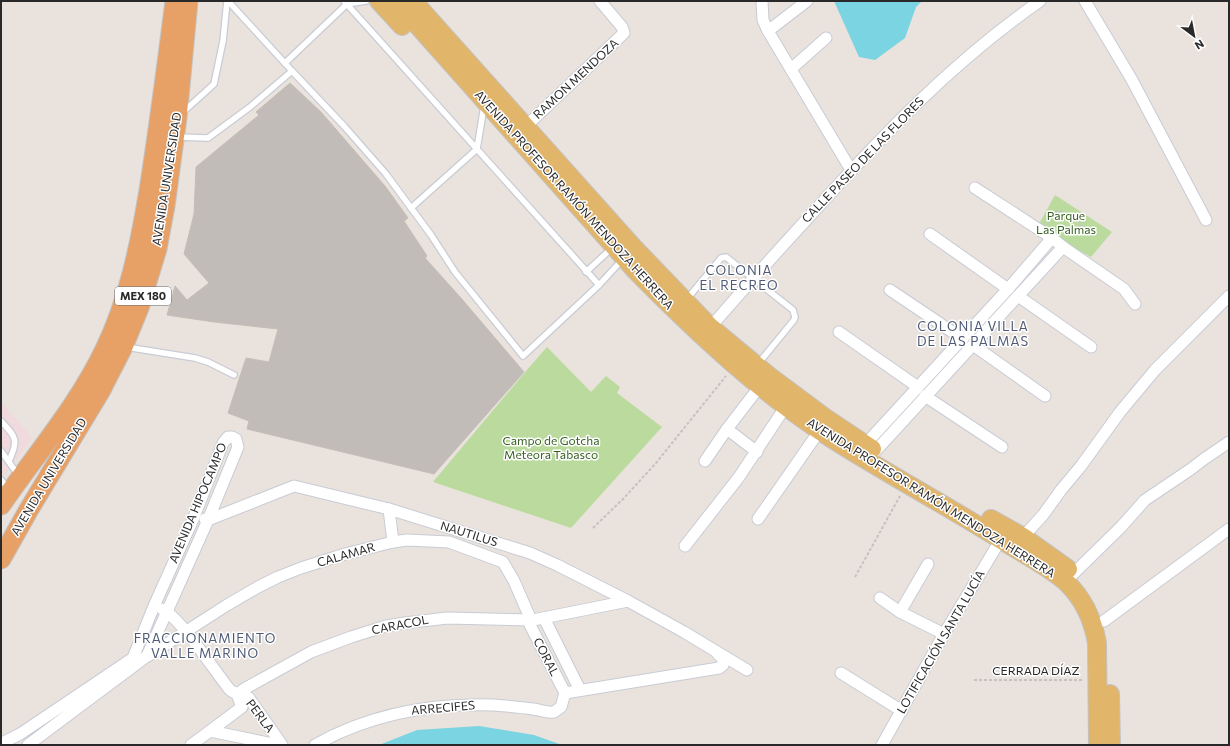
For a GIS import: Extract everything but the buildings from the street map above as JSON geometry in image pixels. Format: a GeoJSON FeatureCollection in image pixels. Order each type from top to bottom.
{"type":"FeatureCollection","features":[{"type":"Feature","properties":{"kind":"highway","name":"AVENIDA UNIVERSIDAD"},"geometry":{"type":"LineString","coordinates":[[8,488],[75,403],[91,376],[112,334],[126,292],[138,245],[153,162],[175,1]]}},
{"type":"Feature","properties":{"kind":"highway","name":"AVENIDA UNIVERSIDAD"},"geometry":{"type":"LineString","coordinates":[[1,559],[28,511],[101,390],[124,347],[139,308],[157,250],[165,206],[177,118],[188,1]]}},
{"type":"Feature","properties":{"kind":"highway"},"geometry":{"type":"LineString","coordinates":[[8,488],[24,488],[28,511]]}},
{"type":"Feature","properties":{"kind":"main road"},"geometry":{"type":"LineString","coordinates":[[379,1],[419,45],[457,70]]}},
{"type":"Feature","properties":{"kind":"main road","name":"AVENIDA PROFESOR RAMÓN MENDOZA HERRERA"},"geometry":{"type":"LineString","coordinates":[[396,1],[485,102],[525,134],[623,247],[670,306],[756,365],[824,417],[866,453],[907,484],[971,520],[1066,582],[1082,601],[1089,613],[1095,631],[1098,680],[1098,745]]}},
{"type":"Feature","properties":{"kind":"main road"},"geometry":{"type":"LineString","coordinates":[[413,1],[525,134]]}},
{"type":"Feature","properties":{"kind":"main road","name":"AVENIDA PROFESOR RAMÓN MENDOZA HERRERA"},"geometry":{"type":"LineString","coordinates":[[623,247],[686,301],[706,331],[735,365],[786,406],[820,430],[936,489],[1023,537],[1073,574],[1092,595],[1104,621],[1109,647],[1111,745]]}},
{"type":"Feature","properties":{"kind":"street","name":"RAMON MENDOZA"},"geometry":{"type":"LineString","coordinates":[[525,134],[624,33],[622,26],[600,1]]}},
{"type":"Feature","properties":{"kind":"street"},"geometry":{"type":"LineString","coordinates":[[762,1],[763,20],[768,31],[851,170]]}},
{"type":"Feature","properties":{"kind":"street"},"geometry":{"type":"LineString","coordinates":[[768,31],[807,1]]}},
{"type":"Feature","properties":{"kind":"street","name":"CALLE PASEO DE LAS FLORES"},"geometry":{"type":"LineString","coordinates":[[706,331],[851,170],[897,122],[953,69],[1003,28],[1040,1]]}},
{"type":"Feature","properties":{"kind":"street"},"geometry":{"type":"LineString","coordinates":[[1085,1],[1132,80],[1206,220]]}},
{"type":"Feature","properties":{"kind":"street"},"geometry":{"type":"LineString","coordinates":[[791,69],[826,38]]}},
{"type":"Feature","properties":{"kind":"street"},"geometry":{"type":"LineString","coordinates":[[975,188],[1058,240],[1124,289],[1135,304]]}},
{"type":"Feature","properties":{"kind":"street"},"geometry":{"type":"LineString","coordinates":[[930,234],[1008,289]]}},
{"type":"Feature","properties":{"kind":"street"},"geometry":{"type":"LineString","coordinates":[[866,453],[934,378],[941,363],[966,335],[1008,289],[1058,240]]}},
{"type":"Feature","properties":{"kind":"street"},"geometry":{"type":"LineString","coordinates":[[934,378],[949,370],[992,325],[1018,296],[1058,240]]}},
{"type":"Feature","properties":{"kind":"street"},"geometry":{"type":"LineString","coordinates":[[890,290],[966,335]]}},
{"type":"Feature","properties":{"kind":"street"},"geometry":{"type":"LineString","coordinates":[[1018,296],[1091,347]]}},
{"type":"Feature","properties":{"kind":"street"},"geometry":{"type":"LineString","coordinates":[[1023,537],[1043,515],[1120,412],[1156,370],[1229,296]]}},
{"type":"Feature","properties":{"kind":"street"},"geometry":{"type":"LineString","coordinates":[[983,317],[985,324],[992,325]]}},
{"type":"Feature","properties":{"kind":"street"},"geometry":{"type":"LineString","coordinates":[[966,335],[974,330],[977,330],[979,334],[976,342]]}},
{"type":"Feature","properties":{"kind":"street"},"geometry":{"type":"LineString","coordinates":[[839,332],[1002,447]]}},
{"type":"Feature","properties":{"kind":"street"},"geometry":{"type":"LineString","coordinates":[[976,342],[1045,396]]}},
{"type":"Feature","properties":{"kind":"street"},"geometry":{"type":"LineString","coordinates":[[941,363],[940,366],[942,370],[949,370]]}},
{"type":"Feature","properties":{"kind":"street"},"geometry":{"type":"LineString","coordinates":[[705,461],[760,386]]}},
{"type":"Feature","properties":{"kind":"street"},"geometry":{"type":"LineString","coordinates":[[685,546],[739,477],[757,452],[786,406]]}},
{"type":"Feature","properties":{"kind":"street"},"geometry":{"type":"LineString","coordinates":[[727,429],[757,452]]}},
{"type":"Feature","properties":{"kind":"street"},"geometry":{"type":"LineString","coordinates":[[758,519],[820,430]]}},
{"type":"Feature","properties":{"kind":"street","name":"AVENIDA HIPOCAMPO"},"geometry":{"type":"LineString","coordinates":[[6,743],[131,660],[136,653],[154,606],[194,517],[223,443],[228,437],[236,439],[238,447],[208,520],[150,652],[145,658],[28,745]]}},
{"type":"Feature","properties":{"kind":"street"},"geometry":{"type":"LineString","coordinates":[[1073,574],[1121,527],[1145,500],[1229,442]]}},
{"type":"Feature","properties":{"kind":"street","name":"NAUTILUS"},"geometry":{"type":"LineString","coordinates":[[208,520],[294,486],[388,509],[530,553],[558,565],[628,601],[747,670]]}},
{"type":"Feature","properties":{"kind":"street"},"geometry":{"type":"LineString","coordinates":[[388,509],[393,542]]}},
{"type":"Feature","properties":{"kind":"street"},"geometry":{"type":"LineString","coordinates":[[194,517],[208,520]]}},
{"type":"Feature","properties":{"kind":"street"},"geometry":{"type":"LineString","coordinates":[[1104,621],[1229,529]]}},
{"type":"Feature","properties":{"kind":"street","name":"LOTIFICACIÓN SANTA LUCÍA"},"geometry":{"type":"LineString","coordinates":[[882,745],[944,634],[1001,539]]}},
{"type":"Feature","properties":{"kind":"street","name":"CALAMAR"},"geometry":{"type":"LineString","coordinates":[[145,658],[241,596],[286,574],[330,559],[393,542],[414,540],[449,542],[503,562],[514,581],[530,620]]}},
{"type":"Feature","properties":{"kind":"street"},"geometry":{"type":"LineString","coordinates":[[900,612],[928,564]]}},
{"type":"Feature","properties":{"kind":"street"},"geometry":{"type":"LineString","coordinates":[[880,598],[900,612],[944,634]]}},
{"type":"Feature","properties":{"kind":"street","name":"CARACOL"},"geometry":{"type":"LineString","coordinates":[[238,695],[244,689],[267,675],[311,652],[331,643],[368,631],[405,623],[447,618],[530,620],[628,601]]}},
{"type":"Feature","properties":{"kind":"street","name":"PERLA"},"geometry":{"type":"LineString","coordinates":[[154,606],[168,612],[230,690],[238,695],[244,695],[249,698],[282,745]]}},
{"type":"Feature","properties":{"kind":"street","name":"CORAL"},"geometry":{"type":"LineString","coordinates":[[544,618],[580,690]]}},
{"type":"Feature","properties":{"kind":"street","name":"CORAL"},"geometry":{"type":"LineString","coordinates":[[530,620],[565,693]]}},
{"type":"Feature","properties":{"kind":"street"},"geometry":{"type":"LineString","coordinates":[[565,693],[719,668],[724,662],[715,651]]}},
{"type":"Feature","properties":{"kind":"street"},"geometry":{"type":"LineString","coordinates":[[841,673],[902,711]]}},
{"type":"Feature","properties":{"kind":"street","name":"ARRECIFES"},"geometry":{"type":"LineString","coordinates":[[315,745],[336,734],[376,719],[423,708],[461,705],[495,705],[554,712],[561,707],[565,693]]}},
{"type":"Feature","properties":{"kind":"street"},"geometry":{"type":"LineString","coordinates":[[191,745],[242,707],[242,704],[238,699],[238,695]]}},
{"type":"Feature","properties":{"kind":"street"},"geometry":{"type":"LineString","coordinates":[[210,731],[278,745]]}},
{"type":"Feature","properties":{"kind":"lane"},"geometry":{"type":"LineString","coordinates":[[177,118],[214,84],[223,41],[227,1]]}},
{"type":"Feature","properties":{"kind":"lane"},"geometry":{"type":"LineString","coordinates":[[227,1],[344,126],[378,165],[455,272],[523,356],[599,284],[623,247]]}},
{"type":"Feature","properties":{"kind":"lane"},"geometry":{"type":"LineString","coordinates":[[285,63],[345,2],[366,1]]}},
{"type":"Feature","properties":{"kind":"lane"},"geometry":{"type":"LineString","coordinates":[[345,2],[586,272],[599,284]]}},
{"type":"Feature","properties":{"kind":"lane"},"geometry":{"type":"LineString","coordinates":[[174,137],[208,138],[244,111],[292,71]]}},
{"type":"Feature","properties":{"kind":"lane"},"geometry":{"type":"LineString","coordinates":[[410,208],[477,149],[485,102]]}},
{"type":"Feature","properties":{"kind":"lane"},"geometry":{"type":"LineString","coordinates":[[586,272],[623,247]]}},
{"type":"Feature","properties":{"kind":"lane"},"geometry":{"type":"LineString","coordinates":[[686,301],[721,258],[726,257],[793,310],[795,317],[756,365]]}},
{"type":"Feature","properties":{"kind":"lane"},"geometry":{"type":"LineString","coordinates":[[124,347],[195,358],[208,362],[234,375]]}},
{"type":"Feature","properties":{"kind":"lane"},"geometry":{"type":"LineString","coordinates":[[1,421],[12,433],[15,443],[9,461],[8,488]]}},
{"type":"Feature","properties":{"kind":"lane"},"geometry":{"type":"LineString","coordinates":[[1,451],[9,461]]}},
{"type":"Feature","properties":{"kind":"path"},"geometry":{"type":"LineString","coordinates":[[1051,226],[1048,221],[1048,216],[1056,212],[1061,211],[1066,217],[1076,215],[1081,223],[1081,227],[1074,231],[1066,230]]}},
{"type":"Feature","properties":{"kind":"path"},"geometry":{"type":"LineString","coordinates":[[1058,240],[1066,230]]}},
{"type":"Feature","properties":{"kind":"path"},"geometry":{"type":"LineString","coordinates":[[1058,240],[1066,230]]}},
{"type":"Feature","properties":{"kind":"path"},"geometry":{"type":"LineString","coordinates":[[593,528],[623,499],[656,463],[735,365]]}},
{"type":"Feature","properties":{"kind":"path"},"geometry":{"type":"LineString","coordinates":[[855,577],[907,484]]}},
{"type":"Feature","properties":{"kind":"path","name":"CERRADA DÍAZ"},"geometry":{"type":"LineString","coordinates":[[974,680],[1098,680]]}},
{"type":"Feature","properties":{"kind":"shaded area"},"geometry":{"type":"Polygon","coordinates":[[[1,401],[32,438],[1,480],[1,401]]]}},
{"type":"Feature","properties":{"kind":"green space","name":"Parque Las Palmas"},"geometry":{"type":"Polygon","coordinates":[[[1055,195],[1112,232],[1091,257],[1065,243],[1039,224],[1055,195]]]}},
{"type":"Feature","properties":{"kind":"green space","name":"Campo de Gotcha Meteora Tabasco"},"geometry":{"type":"Polygon","coordinates":[[[547,347],[591,392],[606,376],[620,387],[617,393],[662,427],[571,528],[433,482],[547,347]]]}},
{"type":"Feature","properties":{"kind":"water"},"geometry":{"type":"Polygon","coordinates":[[[834,1],[922,1],[916,7],[905,38],[875,60],[859,57],[834,1]]]}},
{"type":"Feature","properties":{"kind":"water"},"geometry":{"type":"Polygon","coordinates":[[[479,726],[534,735],[562,745],[379,745],[417,730],[479,726]]]}},
{"type":"Feature","properties":{"kind":"district","name":"COLONIA EL RECREO"},"geometry":{"type":"Point","coordinates":[739,278]}},
{"type":"Feature","properties":{"kind":"district","name":"COLONIA VILLA DE LAS PALMAS"},"geometry":{"type":"Point","coordinates":[973,334]}},
{"type":"Feature","properties":{"kind":"district","name":"FRACCIONAMIENTO VALLE MARINO"},"geometry":{"type":"Point","coordinates":[205,646]}}]}
